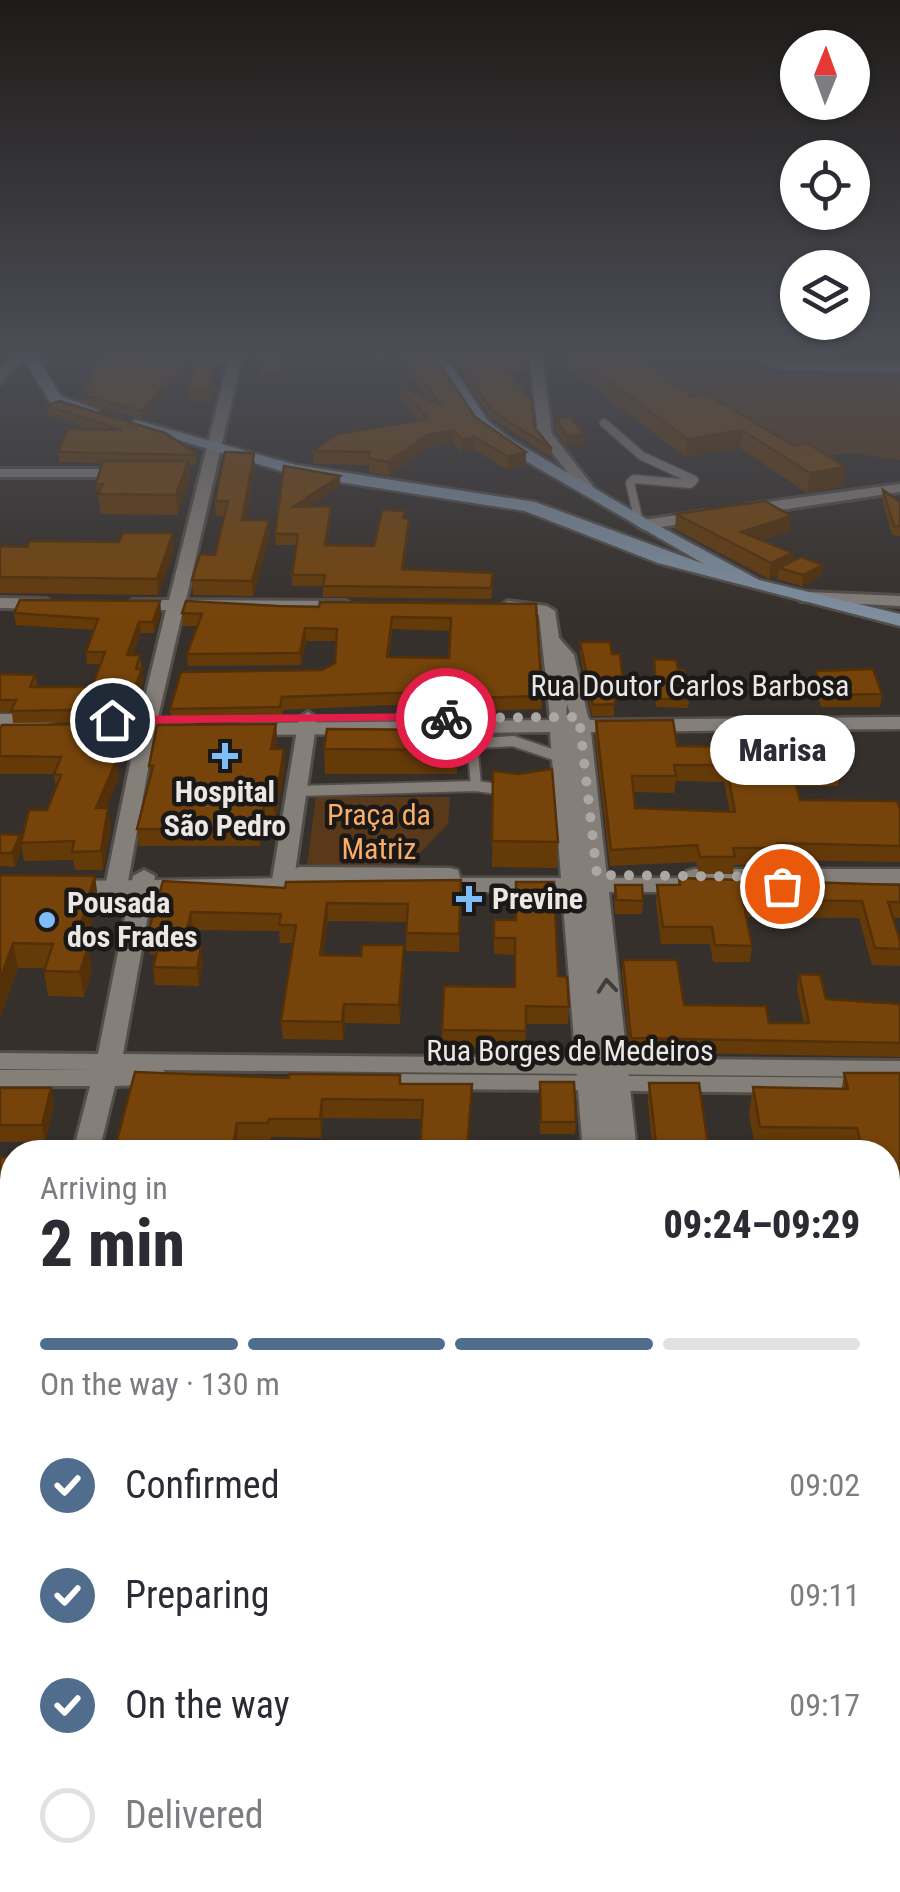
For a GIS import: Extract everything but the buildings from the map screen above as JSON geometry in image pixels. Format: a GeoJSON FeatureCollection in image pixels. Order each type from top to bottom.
{"type":"FeatureCollection","features":[{"type":"Feature","properties":{"kind":"main road"},"geometry":{"type":"LineString","coordinates":[[194,440],[295,470],[529,506],[664,559],[900,620]]}},
{"type":"Feature","properties":{"kind":"main road"},"geometry":{"type":"LineString","coordinates":[[508,440],[641,524],[753,584]]}},
{"type":"Feature","properties":{"kind":"street"},"geometry":{"type":"LineString","coordinates":[[89,1140],[106,1069],[148,725],[168,676],[175,605],[202,473],[217,440]]}},
{"type":"Feature","properties":{"kind":"street"},"geometry":{"type":"LineString","coordinates":[[549,440],[590,492]]}},
{"type":"Feature","properties":{"kind":"street"},"geometry":{"type":"LineString","coordinates":[[0,473],[154,473]]}},
{"type":"Feature","properties":{"kind":"street"},"geometry":{"type":"LineString","coordinates":[[736,512],[894,490]]}},
{"type":"Feature","properties":{"kind":"street"},"geometry":{"type":"LineString","coordinates":[[641,524],[718,514]]}},
{"type":"Feature","properties":{"kind":"street"},"geometry":{"type":"LineString","coordinates":[[803,597],[900,602]]}},
{"type":"Feature","properties":{"kind":"street"},"geometry":{"type":"LineString","coordinates":[[0,604],[58,604]]}},
{"type":"Feature","properties":{"kind":"street"},"geometry":{"type":"LineString","coordinates":[[116,605],[370,606]]}},
{"type":"Feature","properties":{"kind":"street"},"geometry":{"type":"LineString","coordinates":[[488,606],[536,607],[547,611],[553,642],[549,652],[569,722],[603,1073],[620,1140]]}},
{"type":"Feature","properties":{"kind":"street","name":"Rua Doutor Carlos Barbosa"},"geometry":{"type":"LineString","coordinates":[[744,721],[900,714]]}},
{"type":"Feature","properties":{"kind":"street","name":"Rua Doutor Carlos Barbosa"},"geometry":{"type":"LineString","coordinates":[[0,720],[148,725]]}},
{"type":"Feature","properties":{"kind":"street"},"geometry":{"type":"LineString","coordinates":[[569,722],[560,774],[586,879]]}},
{"type":"Feature","properties":{"kind":"street","name":"Rua Doutor Carlos Barbosa"},"geometry":{"type":"LineString","coordinates":[[0,733],[217,724],[900,724]]}},
{"type":"Feature","properties":{"kind":"street"},"geometry":{"type":"LineString","coordinates":[[283,880],[307,724]]}},
{"type":"Feature","properties":{"kind":"street"},"geometry":{"type":"LineString","coordinates":[[0,875],[130,881],[586,879],[900,887]]}},
{"type":"Feature","properties":{"kind":"street"},"geometry":{"type":"LineString","coordinates":[[780,882],[900,876]]}},
{"type":"Feature","properties":{"kind":"street"},"geometry":{"type":"LineString","coordinates":[[0,889],[130,881]]}},
{"type":"Feature","properties":{"kind":"street","name":"Rua Borges de Medeiros"},"geometry":{"type":"LineString","coordinates":[[0,1060],[106,1069],[338,1072],[900,1069]]}},
{"type":"Feature","properties":{"kind":"street","name":"Rua Borges de Medeiros"},"geometry":{"type":"LineString","coordinates":[[0,1078],[106,1069]]}},
{"type":"Feature","properties":{"kind":"street"},"geometry":{"type":"LineString","coordinates":[[598,1140],[603,1073]]}},
{"type":"Feature","properties":{"kind":"street","name":"Rua Borges de Medeiros"},"geometry":{"type":"LineString","coordinates":[[603,1073],[900,1086]]}},
{"type":"Feature","properties":{"kind":"lane"},"geometry":{"type":"LineString","coordinates":[[623,440],[642,456],[694,480],[690,484],[634,479],[630,483],[641,524]]}},
{"type":"Feature","properties":{"kind":"lane"},"geometry":{"type":"LineString","coordinates":[[471,786],[473,753],[480,743],[507,738],[523,741],[560,774]]}},
{"type":"Feature","properties":{"kind":"lane"},"geometry":{"type":"LineString","coordinates":[[298,791],[471,786],[518,790]]}},
{"type":"Feature","properties":{"kind":"green space"},"geometry":{"type":"Polygon","coordinates":[[[771,440],[900,440],[900,460],[852,453],[804,458],[771,440]]]}},
{"type":"Feature","properties":{"kind":"green space","name":"Praça da Matriz"},"geometry":{"type":"Polygon","coordinates":[[[316,797],[450,797],[448,824],[406,867],[307,865],[316,797]]]}},
{"type":"Feature","properties":{"kind":"way so far"},"geometry":{"type":"LineString","coordinates":[[446,718],[579,717],[597,875],[778,877],[782,886]]}},
{"type":"Feature","properties":{"kind":"place","name":"Hospital São Pedro"},"geometry":{"type":"Point","coordinates":[225,756]}},
{"type":"Feature","properties":{"kind":"place","name":"Marisa"},"geometry":{"type":"Point","coordinates":[782,886]}},
{"type":"Feature","properties":{"kind":"place","name":"Previne"},"geometry":{"type":"Point","coordinates":[469,899]}},
{"type":"Feature","properties":{"kind":"place","name":"Pousada dos Frades"},"geometry":{"type":"Point","coordinates":[47,920]}},
{"type":"Feature","properties":{"kind":"route"},"geometry":{"type":"LineString","coordinates":[[112,720],[446,718]]}}]}
